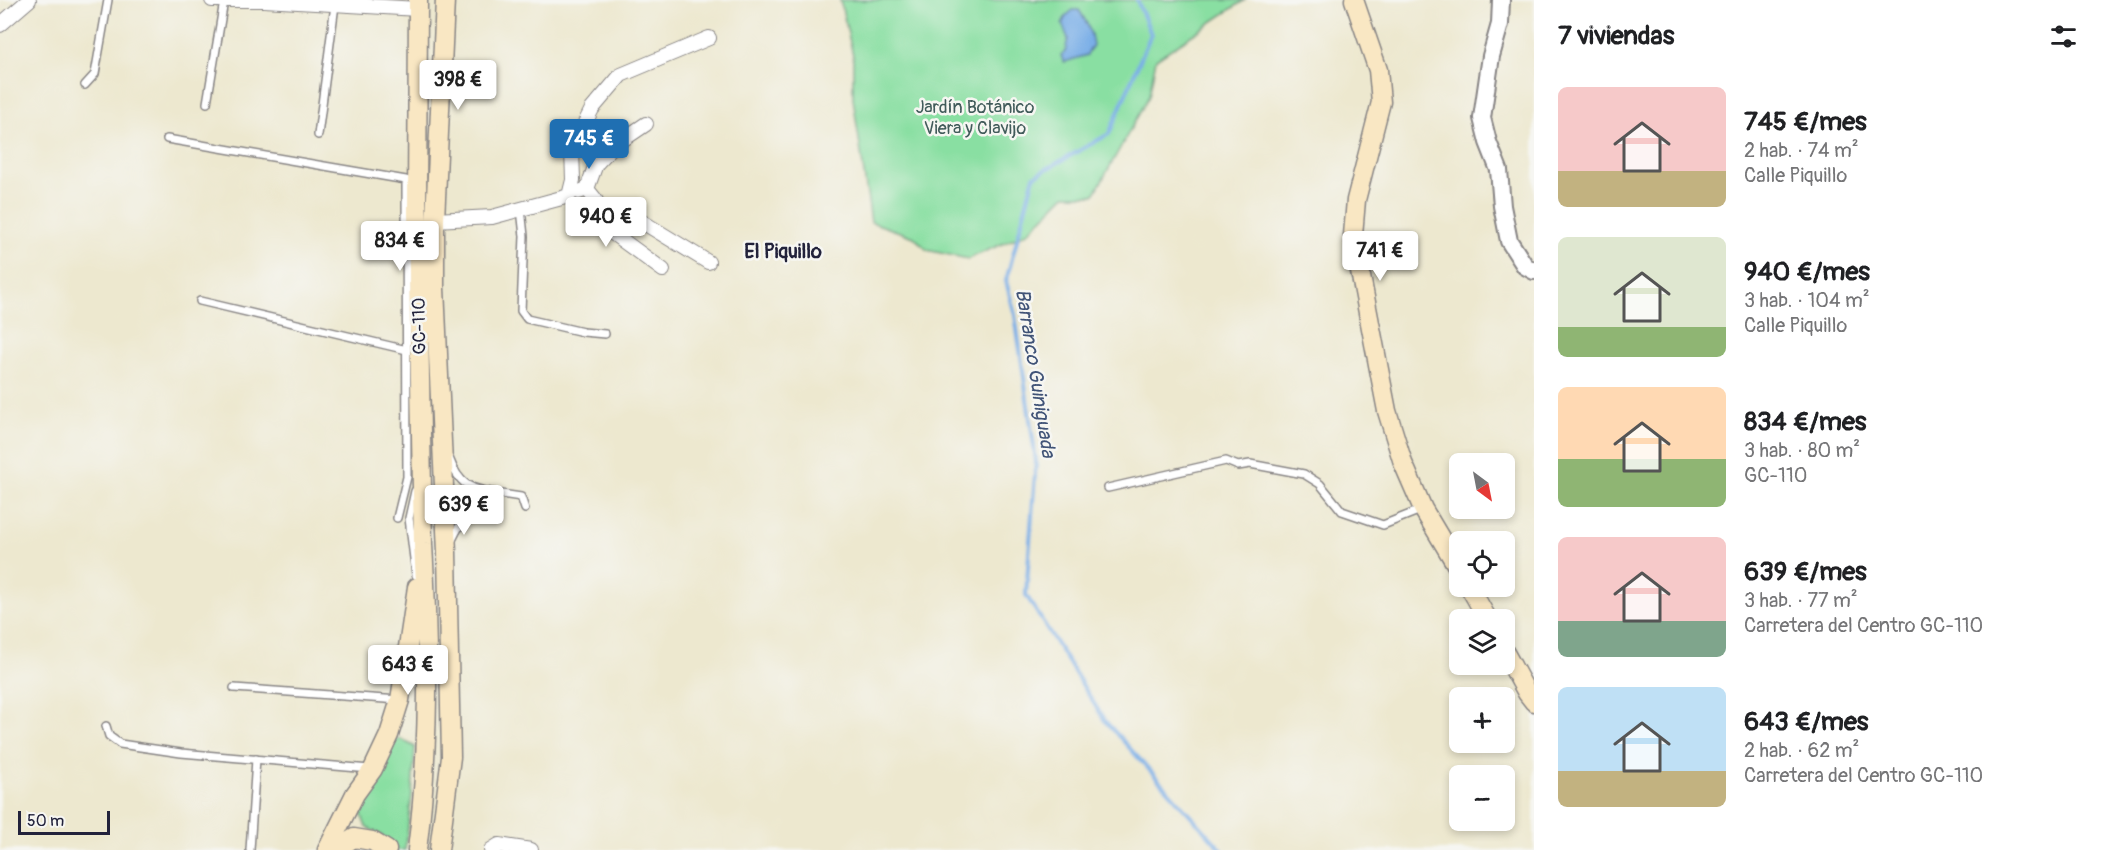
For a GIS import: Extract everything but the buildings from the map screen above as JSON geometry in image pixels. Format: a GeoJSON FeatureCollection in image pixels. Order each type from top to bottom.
{"type":"FeatureCollection","features":[{"type":"Feature","properties":{"kind":"main road","name":"GC-110"},"geometry":{"type":"LineString","coordinates":[[439,850],[452,757],[447,552],[435,288],[435,220],[446,0]]}},
{"type":"Feature","properties":{"kind":"main road"},"geometry":{"type":"LineString","coordinates":[[1354,0],[1378,70],[1381,102],[1356,200],[1353,235],[1387,411],[1403,463],[1423,509],[1449,553]]}},
{"type":"Feature","properties":{"kind":"main road","name":"GC-110"},"geometry":{"type":"LineString","coordinates":[[417,850],[425,743],[426,596],[417,213],[418,5]]}},
{"type":"Feature","properties":{"kind":"main road"},"geometry":{"type":"LineString","coordinates":[[327,850],[355,794],[373,769],[389,735],[400,700],[423,544]]}},
{"type":"Feature","properties":{"kind":"main road"},"geometry":{"type":"LineString","coordinates":[[1515,671],[1534,702]]}},
{"type":"Feature","properties":{"kind":"main road"},"geometry":{"type":"LineString","coordinates":[[355,794],[353,813],[358,828],[380,846]]}},
{"type":"Feature","properties":{"kind":"main road"},"geometry":{"type":"LineString","coordinates":[[335,850],[354,838],[380,846]]}},
{"type":"Feature","properties":{"kind":"street"},"geometry":{"type":"LineString","coordinates":[[0,25],[29,0]]}},
{"type":"Feature","properties":{"kind":"street"},"geometry":{"type":"LineString","coordinates":[[212,0],[264,0],[335,5],[418,5]]}},
{"type":"Feature","properties":{"kind":"street"},"geometry":{"type":"LineString","coordinates":[[1501,0],[1500,24],[1491,56],[1482,118],[1499,170],[1502,206],[1509,241],[1525,266],[1534,271]]}},
{"type":"Feature","properties":{"kind":"street"},"geometry":{"type":"LineString","coordinates":[[569,196],[573,180],[572,149],[592,109],[621,75],[709,38]]}},
{"type":"Feature","properties":{"kind":"street"},"geometry":{"type":"LineString","coordinates":[[435,220],[492,217],[587,189],[596,164],[612,147],[646,124]]}},
{"type":"Feature","properties":{"kind":"street"},"geometry":{"type":"LineString","coordinates":[[587,189],[595,199],[611,232],[663,270]]}},
{"type":"Feature","properties":{"kind":"street"},"geometry":{"type":"LineString","coordinates":[[602,213],[626,213],[708,262]]}},
{"type":"Feature","properties":{"kind":"street"},"geometry":{"type":"LineString","coordinates":[[491,850],[499,844],[531,850]]}},
{"type":"Feature","properties":{"kind":"lane"},"geometry":{"type":"LineString","coordinates":[[85,85],[95,74],[108,0]]}},
{"type":"Feature","properties":{"kind":"lane"},"geometry":{"type":"LineString","coordinates":[[207,103],[224,1]]}},
{"type":"Feature","properties":{"kind":"lane"},"geometry":{"type":"LineString","coordinates":[[318,135],[335,5]]}},
{"type":"Feature","properties":{"kind":"lane"},"geometry":{"type":"LineString","coordinates":[[167,139],[406,180],[407,477],[397,518]]}},
{"type":"Feature","properties":{"kind":"lane"},"geometry":{"type":"LineString","coordinates":[[521,209],[524,236],[521,302],[523,315],[527,319],[583,332],[605,334]]}},
{"type":"Feature","properties":{"kind":"lane"},"geometry":{"type":"LineString","coordinates":[[200,301],[407,350]]}},
{"type":"Feature","properties":{"kind":"lane"},"geometry":{"type":"LineString","coordinates":[[442,439],[456,475],[474,489],[521,497],[525,509]]}},
{"type":"Feature","properties":{"kind":"lane"},"geometry":{"type":"LineString","coordinates":[[417,585],[409,518],[422,459]]}},
{"type":"Feature","properties":{"kind":"lane"},"geometry":{"type":"LineString","coordinates":[[1108,488],[1226,461],[1238,466],[1250,464],[1304,474],[1320,484],[1342,511],[1383,525],[1423,509]]}},
{"type":"Feature","properties":{"kind":"lane"},"geometry":{"type":"LineString","coordinates":[[447,552],[461,522],[476,505],[501,494]]}},
{"type":"Feature","properties":{"kind":"lane"},"geometry":{"type":"LineString","coordinates":[[234,688],[400,700]]}},
{"type":"Feature","properties":{"kind":"lane"},"geometry":{"type":"LineString","coordinates":[[106,726],[109,736],[120,744],[181,753],[373,769]]}},
{"type":"Feature","properties":{"kind":"lane"},"geometry":{"type":"LineString","coordinates":[[250,850],[256,759]]}},
{"type":"Feature","properties":{"kind":"green space","name":"Jardín Botánico Viera y Clavijo"},"geometry":{"type":"Polygon","coordinates":[[[840,0],[1245,0],[1156,59],[1149,96],[1094,195],[1065,195],[1027,233],[968,259],[927,250],[914,237],[871,222],[853,98],[853,55],[840,0]]]}},
{"type":"Feature","properties":{"kind":"green space"},"geometry":{"type":"Polygon","coordinates":[[[399,738],[415,747],[405,850],[394,850],[381,835],[366,827],[360,811],[360,801],[394,741],[399,738]]]}},
{"type":"Feature","properties":{"kind":"water"},"geometry":{"type":"Polygon","coordinates":[[[1073,10],[1079,10],[1090,31],[1093,45],[1087,55],[1065,62],[1061,55],[1065,52],[1068,38],[1062,24],[1073,10]]]}},
{"type":"Feature","properties":{"kind":"waterway","name":"Barranco Guiniguada"},"geometry":{"type":"LineString","coordinates":[[1137,0],[1151,34],[1109,134],[1034,176],[1006,281],[1015,315],[1036,461],[1026,595],[1105,721],[1222,850]]}},
{"type":"Feature","properties":{"kind":"district","name":"El Piquillo"},"geometry":{"type":"Point","coordinates":[783,251]}}]}
